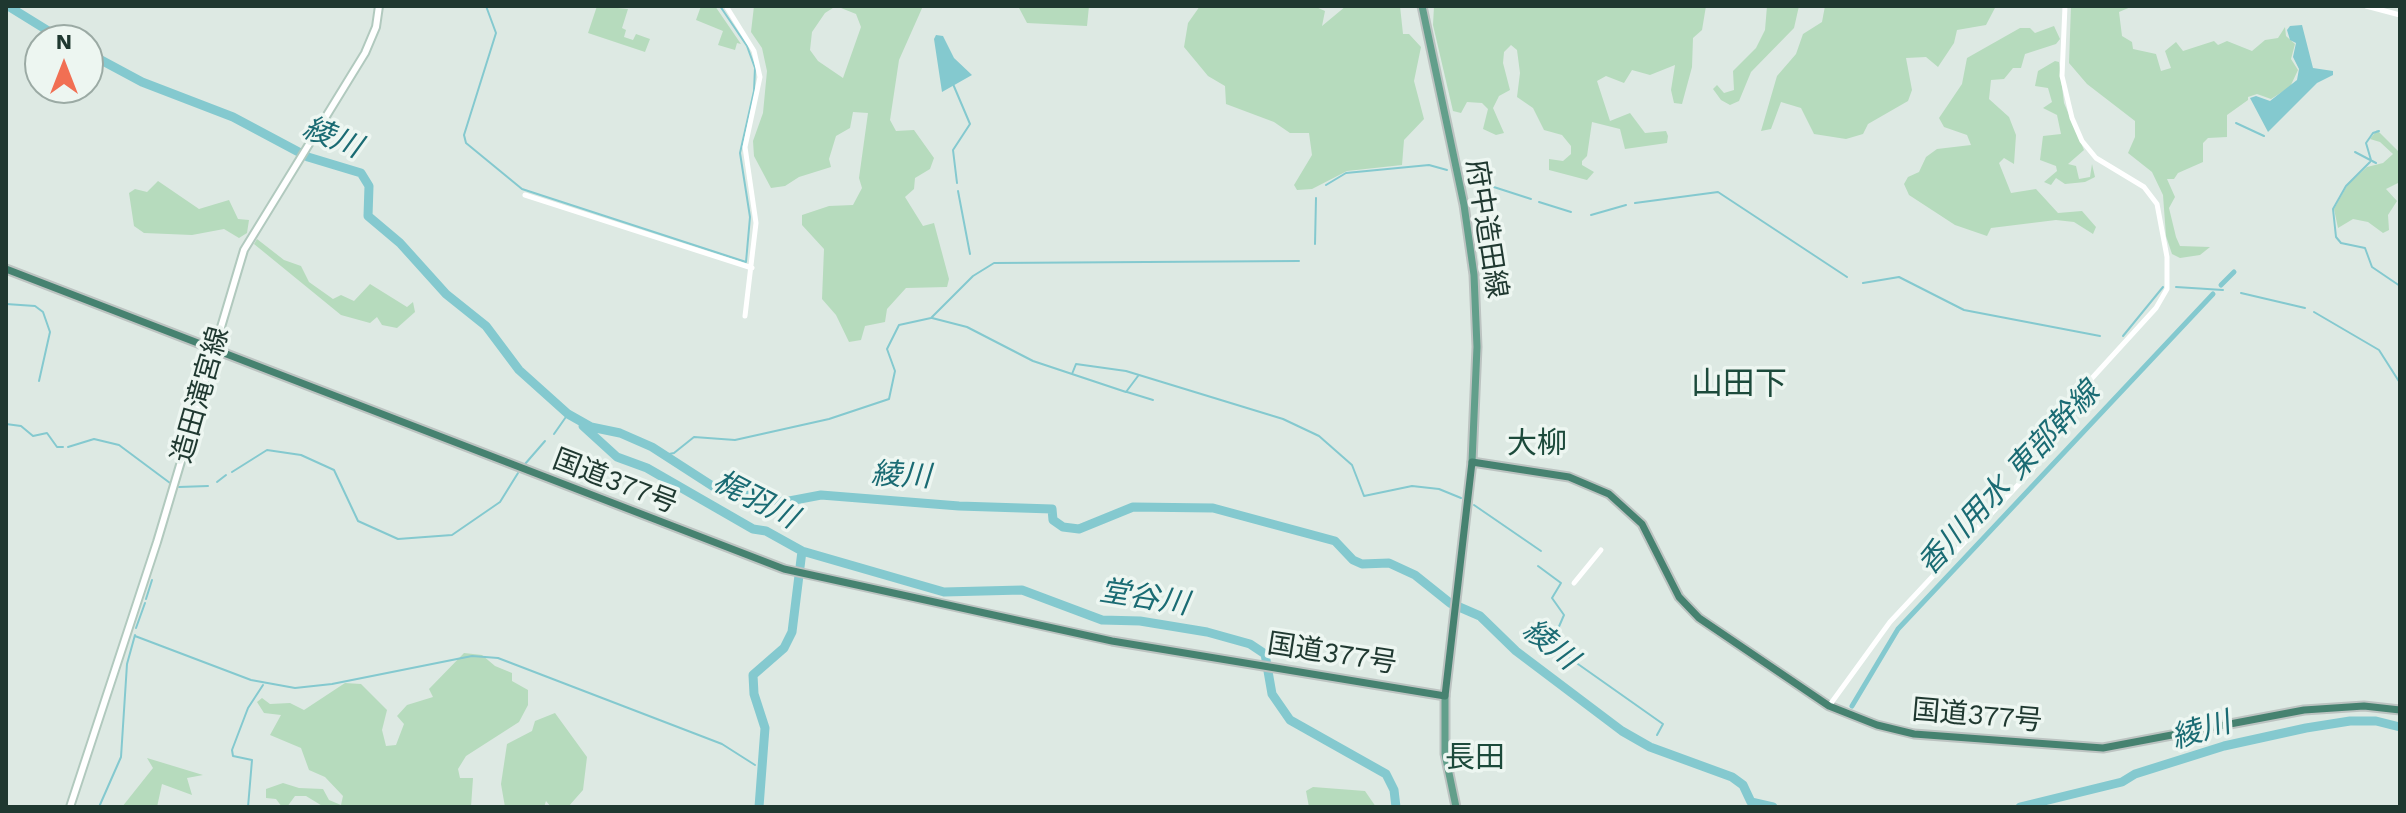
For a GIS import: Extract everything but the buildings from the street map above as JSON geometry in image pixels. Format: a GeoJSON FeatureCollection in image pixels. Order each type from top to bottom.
{"type":"FeatureCollection","features":[{"type":"Feature","properties":{"kind":"highway","name":"国道377号"},"geometry":{"type":"LineString","coordinates":[[6,269],[801,574],[1051,629],[1445,696]]}},
{"type":"Feature","properties":{"kind":"highway"},"geometry":{"type":"LineString","coordinates":[[1445,696],[1472,462]]}},
{"type":"Feature","properties":{"kind":"highway","name":"国道377号"},"geometry":{"type":"LineString","coordinates":[[1472,462],[1569,477],[1609,494],[1642,524],[1679,597],[1699,618],[1829,706],[1877,725],[1914,734],[2103,748],[2304,710],[2364,706],[2400,710]]}},
{"type":"Feature","properties":{"kind":"main road","name":"造田滝宮線"},"geometry":{"type":"LineString","coordinates":[[70,807],[157,542],[239,262],[255,227],[373,36],[379,6]]}},
{"type":"Feature","properties":{"kind":"main road","name":"府中造田線"},"geometry":{"type":"LineString","coordinates":[[1422,6],[1472,256],[1477,347],[1472,462]]}},
{"type":"Feature","properties":{"kind":"main road"},"geometry":{"type":"LineString","coordinates":[[1445,696],[1445,754],[1456,807]]}},
{"type":"Feature","properties":{"kind":"street"},"geometry":{"type":"LineString","coordinates":[[726,6],[754,51],[760,77],[745,147],[756,223],[745,316]]}},
{"type":"Feature","properties":{"kind":"street"},"geometry":{"type":"LineString","coordinates":[[1829,706],[1890,622],[2032,470],[2073,399],[2156,308],[2167,289],[2162,228],[2151,195],[2134,179],[2096,158],[2072,118],[2062,76],[2065,6]]}},
{"type":"Feature","properties":{"kind":"street"},"geometry":{"type":"LineString","coordinates":[[2366,6],[2400,15]]}},
{"type":"Feature","properties":{"kind":"street"},"geometry":{"type":"LineString","coordinates":[[525,195],[752,268]]}},
{"type":"Feature","properties":{"kind":"street"},"geometry":{"type":"LineString","coordinates":[[1574,583],[1601,550]]}},
{"type":"Feature","properties":{"kind":"green space"},"geometry":{"type":"Polygon","coordinates":[[[597,6],[628,9],[622,28],[626,30],[624,37],[633,40],[636,34],[650,39],[645,52],[588,33],[597,6]]]}},
{"type":"Feature","properties":{"kind":"green space"},"geometry":{"type":"Polygon","coordinates":[[[701,6],[715,6],[741,44],[737,43],[735,50],[718,45],[723,31],[696,20],[701,6]]]}},
{"type":"Feature","properties":{"kind":"green space"},"geometry":{"type":"Polygon","coordinates":[[[754,6],[836,6],[923,6],[899,60],[890,120],[896,131],[914,130],[934,158],[930,169],[915,178],[914,189],[905,197],[923,226],[934,223],[949,279],[947,287],[906,288],[887,309],[885,322],[865,326],[861,340],[849,342],[836,315],[822,299],[824,249],[802,225],[802,215],[829,206],[853,205],[862,188],[859,178],[868,113],[853,112],[850,128],[836,136],[829,159],[831,167],[799,177],[785,186],[771,188],[754,156],[753,141],[763,113],[767,71],[762,48],[751,32],[754,6]],[[836,6],[825,13],[812,32],[810,50],[818,61],[843,78],[861,27],[856,14],[836,6]]]}},
{"type":"Feature","properties":{"kind":"green space"},"geometry":{"type":"Polygon","coordinates":[[[1018,6],[1089,6],[1087,26],[1027,23],[1018,6]]]}},
{"type":"Feature","properties":{"kind":"green space"},"geometry":{"type":"Polygon","coordinates":[[[1200,6],[1314,6],[1325,11],[1322,26],[1346,6],[1400,6],[1403,34],[1409,34],[1421,47],[1414,81],[1424,119],[1404,140],[1402,165],[1347,171],[1312,189],[1297,190],[1294,185],[1312,155],[1309,133],[1290,133],[1274,122],[1226,104],[1225,86],[1208,76],[1184,47],[1188,23],[1200,6]]]}},
{"type":"Feature","properties":{"kind":"green space"},"geometry":{"type":"Polygon","coordinates":[[[1434,6],[1706,6],[1702,30],[1693,38],[1692,67],[1682,104],[1674,103],[1671,90],[1675,65],[1650,75],[1632,70],[1624,83],[1606,76],[1597,81],[1610,121],[1630,113],[1645,133],[1666,131],[1668,136],[1667,143],[1625,149],[1620,129],[1592,122],[1587,156],[1582,161],[1582,165],[1594,172],[1587,180],[1549,170],[1549,159],[1563,161],[1571,154],[1571,146],[1562,135],[1544,130],[1533,108],[1517,97],[1520,73],[1517,50],[1511,45],[1504,52],[1503,63],[1510,90],[1499,96],[1493,108],[1504,133],[1496,135],[1483,129],[1488,109],[1482,103],[1467,102],[1461,113],[1453,111],[1433,25],[1434,6]]]}},
{"type":"Feature","properties":{"kind":"green space"},"geometry":{"type":"Polygon","coordinates":[[[1767,6],[1799,6],[1794,28],[1751,72],[1739,101],[1730,105],[1721,100],[1713,89],[1717,85],[1724,93],[1734,90],[1733,71],[1756,48],[1765,30],[1767,6]]]}},
{"type":"Feature","properties":{"kind":"green space"},"geometry":{"type":"Polygon","coordinates":[[[1825,6],[1996,6],[1986,25],[1957,30],[1954,43],[1938,67],[1926,57],[1906,58],[1912,90],[1908,101],[1868,124],[1863,134],[1846,139],[1814,134],[1801,108],[1781,102],[1771,129],[1761,131],[1777,76],[1796,54],[1803,34],[1822,22],[1825,6]]]}},
{"type":"Feature","properties":{"kind":"green space"},"geometry":{"type":"Polygon","coordinates":[[[2071,6],[2133,6],[2119,12],[2122,36],[2132,42],[2133,49],[2156,54],[2161,71],[2171,68],[2165,51],[2176,42],[2183,51],[2214,41],[2218,45],[2227,41],[2252,51],[2265,40],[2278,38],[2285,27],[2286,36],[2295,44],[2291,59],[2298,70],[2290,87],[2271,99],[2257,94],[2248,97],[2227,115],[2227,137],[2208,138],[2203,143],[2203,162],[2178,173],[2174,179],[2167,179],[2175,197],[2169,208],[2176,237],[2180,246],[2210,247],[2200,255],[2180,258],[2172,254],[2166,236],[2163,195],[2152,172],[2128,153],[2135,137],[2135,121],[2087,84],[2069,63],[2071,6]]]}},
{"type":"Feature","properties":{"kind":"green space"},"geometry":{"type":"Polygon","coordinates":[[[2054,26],[2060,39],[2056,44],[2025,54],[2021,68],[2013,68],[2004,79],[1991,80],[1989,99],[2009,117],[2016,135],[2014,164],[2004,158],[1999,163],[2011,193],[2036,189],[2058,213],[2082,211],[2096,227],[2093,234],[2074,222],[2056,220],[1991,228],[1987,236],[1955,225],[1909,195],[1904,184],[1908,177],[1919,172],[1926,157],[1937,149],[1971,145],[1967,135],[1944,127],[1939,118],[1962,84],[1967,58],[2020,28],[2030,28],[2035,33],[2054,26]]]}},
{"type":"Feature","properties":{"kind":"green space"},"geometry":{"type":"Polygon","coordinates":[[[2055,61],[2059,62],[2064,103],[2084,150],[2068,164],[2076,166],[2079,179],[2090,177],[2092,164],[2095,177],[2085,182],[2065,184],[2056,178],[2051,185],[2044,182],[2057,171],[2056,166],[2040,160],[2043,136],[2061,134],[2057,115],[2043,108],[2052,102],[2048,88],[2035,86],[2038,71],[2055,61]]]}},
{"type":"Feature","properties":{"kind":"green space"},"geometry":{"type":"Polygon","coordinates":[[[2377,130],[2400,153],[2400,182],[2386,189],[2397,201],[2388,215],[2389,230],[2383,233],[2368,222],[2353,219],[2338,228],[2334,209],[2348,184],[2367,167],[2383,163],[2393,154],[2380,142],[2370,139],[2377,130]]]}},
{"type":"Feature","properties":{"kind":"green space"},"geometry":{"type":"Polygon","coordinates":[[[158,181],[199,209],[229,200],[238,219],[249,220],[247,233],[239,238],[224,229],[192,235],[144,233],[134,226],[129,193],[135,189],[147,192],[158,181]]]}},
{"type":"Feature","properties":{"kind":"green space"},"geometry":{"type":"Polygon","coordinates":[[[257,239],[284,260],[301,266],[309,282],[333,299],[341,295],[354,301],[370,284],[407,307],[413,302],[415,312],[397,328],[382,325],[377,317],[370,323],[341,315],[254,244],[257,239]]]}},
{"type":"Feature","properties":{"kind":"green space"},"geometry":{"type":"Polygon","coordinates":[[[464,653],[482,655],[495,666],[512,673],[512,681],[528,690],[528,705],[519,722],[466,756],[458,769],[460,778],[473,778],[471,807],[324,807],[306,796],[295,796],[287,807],[282,807],[276,799],[266,798],[266,789],[283,783],[299,788],[323,789],[329,800],[341,805],[343,796],[325,777],[309,770],[301,748],[270,735],[281,715],[264,713],[257,702],[262,698],[270,704],[290,703],[304,710],[345,683],[361,684],[387,710],[382,730],[386,746],[396,745],[404,724],[397,716],[407,705],[433,697],[429,689],[464,653]]]}},
{"type":"Feature","properties":{"kind":"green space"},"geometry":{"type":"Polygon","coordinates":[[[555,713],[587,757],[583,790],[568,807],[551,807],[546,801],[544,807],[505,807],[501,784],[507,744],[532,731],[535,721],[555,713]]]}},
{"type":"Feature","properties":{"kind":"green space"},"geometry":{"type":"Polygon","coordinates":[[[147,758],[203,775],[187,778],[192,795],[162,784],[157,807],[122,807],[153,768],[147,758]]]}},
{"type":"Feature","properties":{"kind":"green space"},"geometry":{"type":"Polygon","coordinates":[[[1313,787],[1365,791],[1376,807],[1309,807],[1306,791],[1313,787]]]}},
{"type":"Feature","properties":{"kind":"water"},"geometry":{"type":"Polygon","coordinates":[[[2302,25],[2313,68],[2333,71],[2333,75],[2317,83],[2268,132],[2250,98],[2256,96],[2270,101],[2297,80],[2299,69],[2293,57],[2296,43],[2290,40],[2287,30],[2290,26],[2302,25]]]}},
{"type":"Feature","properties":{"kind":"water"},"geometry":{"type":"Polygon","coordinates":[[[936,35],[943,36],[954,58],[972,75],[942,92],[934,39],[936,35]]]}},
{"type":"Feature","properties":{"kind":"waterway","name":"綾川"},"geometry":{"type":"LineString","coordinates":[[8,6],[37,24]]}},
{"type":"Feature","properties":{"kind":"waterway"},"geometry":{"type":"LineString","coordinates":[[486,6],[496,33],[464,135],[466,143],[522,189],[746,262],[750,217],[740,153],[754,91],[755,68],[747,46],[720,6]]}},
{"type":"Feature","properties":{"kind":"waterway","name":"綾川"},"geometry":{"type":"LineString","coordinates":[[104,62],[142,82],[233,117],[308,157],[361,173],[369,186],[368,216],[400,243],[446,294],[486,326],[519,370],[568,414],[591,427],[620,433],[652,447],[714,487],[784,502],[821,495],[959,506],[1052,509],[1053,520],[1063,527],[1079,529],[1133,507],[1213,508],[1335,541],[1353,560],[1362,564],[1389,563],[1415,575],[1450,603],[1480,616],[1516,651],[1622,731],[1650,747],[1732,777],[1743,785],[1751,802],[1773,807]]}},
{"type":"Feature","properties":{"kind":"waterway"},"geometry":{"type":"LineString","coordinates":[[953,84],[970,124],[953,150],[957,183]]}},
{"type":"Feature","properties":{"kind":"waterway"},"geometry":{"type":"LineString","coordinates":[[2236,123],[2264,136]]}},
{"type":"Feature","properties":{"kind":"waterway"},"geometry":{"type":"LineString","coordinates":[[2371,160],[2366,143],[2373,133],[2379,131]]}},
{"type":"Feature","properties":{"kind":"waterway"},"geometry":{"type":"LineString","coordinates":[[2355,152],[2376,163]]}},
{"type":"Feature","properties":{"kind":"waterway"},"geometry":{"type":"LineString","coordinates":[[2370,162],[2346,186],[2333,209],[2336,237],[2341,243],[2365,248],[2372,267],[2400,286]]}},
{"type":"Feature","properties":{"kind":"waterway"},"geometry":{"type":"LineString","coordinates":[[1326,185],[1346,173],[1429,165],[1447,170]]}},
{"type":"Feature","properties":{"kind":"waterway"},"geometry":{"type":"LineString","coordinates":[[1469,179],[1531,199]]}},
{"type":"Feature","properties":{"kind":"waterway"},"geometry":{"type":"LineString","coordinates":[[958,191],[970,254]]}},
{"type":"Feature","properties":{"kind":"waterway"},"geometry":{"type":"LineString","coordinates":[[1635,203],[1718,192],[1847,277]]}},
{"type":"Feature","properties":{"kind":"waterway"},"geometry":{"type":"LineString","coordinates":[[1315,244],[1316,198]]}},
{"type":"Feature","properties":{"kind":"waterway"},"geometry":{"type":"LineString","coordinates":[[1539,202],[1571,212]]}},
{"type":"Feature","properties":{"kind":"waterway"},"geometry":{"type":"LineString","coordinates":[[1591,215],[1626,205]]}},
{"type":"Feature","properties":{"kind":"waterway"},"geometry":{"type":"LineString","coordinates":[[664,455],[674,453],[694,437],[735,440],[829,419],[889,399],[895,371],[887,349],[899,325],[931,318],[973,276],[994,263],[1299,261]]}},
{"type":"Feature","properties":{"kind":"waterway","name":"香川用水 東部幹線"},"geometry":{"type":"LineString","coordinates":[[2221,285],[2234,272]]}},
{"type":"Feature","properties":{"kind":"waterway"},"geometry":{"type":"LineString","coordinates":[[1863,283],[1899,277],[1964,310],[2100,336]]}},
{"type":"Feature","properties":{"kind":"waterway"},"geometry":{"type":"LineString","coordinates":[[2123,336],[2163,287]]}},
{"type":"Feature","properties":{"kind":"waterway"},"geometry":{"type":"LineString","coordinates":[[2176,287],[2223,290]]}},
{"type":"Feature","properties":{"kind":"waterway"},"geometry":{"type":"LineString","coordinates":[[2241,293],[2305,308]]}},
{"type":"Feature","properties":{"kind":"waterway","name":"香川用水 東部幹線"},"geometry":{"type":"LineString","coordinates":[[1852,706],[1898,629],[2213,294]]}},
{"type":"Feature","properties":{"kind":"waterway"},"geometry":{"type":"LineString","coordinates":[[6,304],[35,306],[43,312],[50,332],[39,381]]}},
{"type":"Feature","properties":{"kind":"waterway"},"geometry":{"type":"LineString","coordinates":[[2314,312],[2379,350],[2400,383]]}},
{"type":"Feature","properties":{"kind":"waterway"},"geometry":{"type":"LineString","coordinates":[[932,318],[967,327],[1033,361],[1072,374],[1076,364],[1126,371],[1283,419],[1319,436],[1352,465],[1364,496],[1412,486],[1439,489],[1461,498]]}},
{"type":"Feature","properties":{"kind":"waterway"},"geometry":{"type":"LineString","coordinates":[[1072,374],[1126,392],[1138,376]]}},
{"type":"Feature","properties":{"kind":"waterway"},"geometry":{"type":"LineString","coordinates":[[1127,392],[1153,400]]}},
{"type":"Feature","properties":{"kind":"waterway"},"geometry":{"type":"LineString","coordinates":[[554,434],[568,414]]}},
{"type":"Feature","properties":{"kind":"waterway"},"geometry":{"type":"LineString","coordinates":[[6,424],[21,426],[33,436],[47,433],[57,447],[63,447]]}},
{"type":"Feature","properties":{"kind":"waterway","name":"堂谷川"},"geometry":{"type":"LineString","coordinates":[[583,426],[617,457],[647,468],[753,529],[766,531],[802,551],[944,592],[1022,590],[1102,620],[1140,621],[1207,632],[1250,644],[1265,654],[1272,694],[1290,720],[1386,774],[1394,790],[1396,807]]}},
{"type":"Feature","properties":{"kind":"waterway"},"geometry":{"type":"LineString","coordinates":[[68,447],[94,439],[119,445],[170,483]]}},
{"type":"Feature","properties":{"kind":"waterway"},"geometry":{"type":"LineString","coordinates":[[525,464],[545,441]]}},
{"type":"Feature","properties":{"kind":"waterway"},"geometry":{"type":"LineString","coordinates":[[232,472],[267,450],[301,455],[334,470],[358,521],[398,539],[452,535],[500,502],[518,473]]}},
{"type":"Feature","properties":{"kind":"waterway"},"geometry":{"type":"LineString","coordinates":[[217,482],[226,475]]}},
{"type":"Feature","properties":{"kind":"waterway"},"geometry":{"type":"LineString","coordinates":[[179,487],[208,486]]}},
{"type":"Feature","properties":{"kind":"waterway"},"geometry":{"type":"LineString","coordinates":[[1474,505],[1541,551]]}},
{"type":"Feature","properties":{"kind":"waterway","name":"梶羽川"},"geometry":{"type":"LineString","coordinates":[[759,807],[765,728],[754,694],[753,675],[784,648],[792,632],[802,551]]}},
{"type":"Feature","properties":{"kind":"waterway"},"geometry":{"type":"LineString","coordinates":[[1538,566],[1561,583],[1552,598],[1564,615],[1551,645],[1663,724],[1657,735]]}},
{"type":"Feature","properties":{"kind":"waterway"},"geometry":{"type":"LineString","coordinates":[[146,599],[152,580]]}},
{"type":"Feature","properties":{"kind":"waterway"},"geometry":{"type":"LineString","coordinates":[[136,628],[145,603]]}},
{"type":"Feature","properties":{"kind":"waterway"},"geometry":{"type":"LineString","coordinates":[[99,807],[121,757],[127,664],[135,635]]}},
{"type":"Feature","properties":{"kind":"waterway"},"geometry":{"type":"LineString","coordinates":[[135,636],[251,680],[295,688],[332,684],[472,656],[498,658],[722,744],[755,765]]}},
{"type":"Feature","properties":{"kind":"waterway"},"geometry":{"type":"LineString","coordinates":[[248,807],[252,760],[233,756],[232,750],[248,708],[263,685]]}},
{"type":"Feature","properties":{"kind":"waterway","name":"綾川"},"geometry":{"type":"LineString","coordinates":[[2020,807],[2122,782],[2135,774],[2224,746],[2306,728],[2350,721],[2376,721],[2400,727]]}},
{"type":"Feature","properties":{"kind":"district","name":"山田下"},"geometry":{"type":"Point","coordinates":[1739,385]}},
{"type":"Feature","properties":{"kind":"district","name":"大柳"},"geometry":{"type":"Point","coordinates":[1537,444]}},
{"type":"Feature","properties":{"kind":"district","name":"長田"},"geometry":{"type":"Point","coordinates":[1475,758]}}]}
